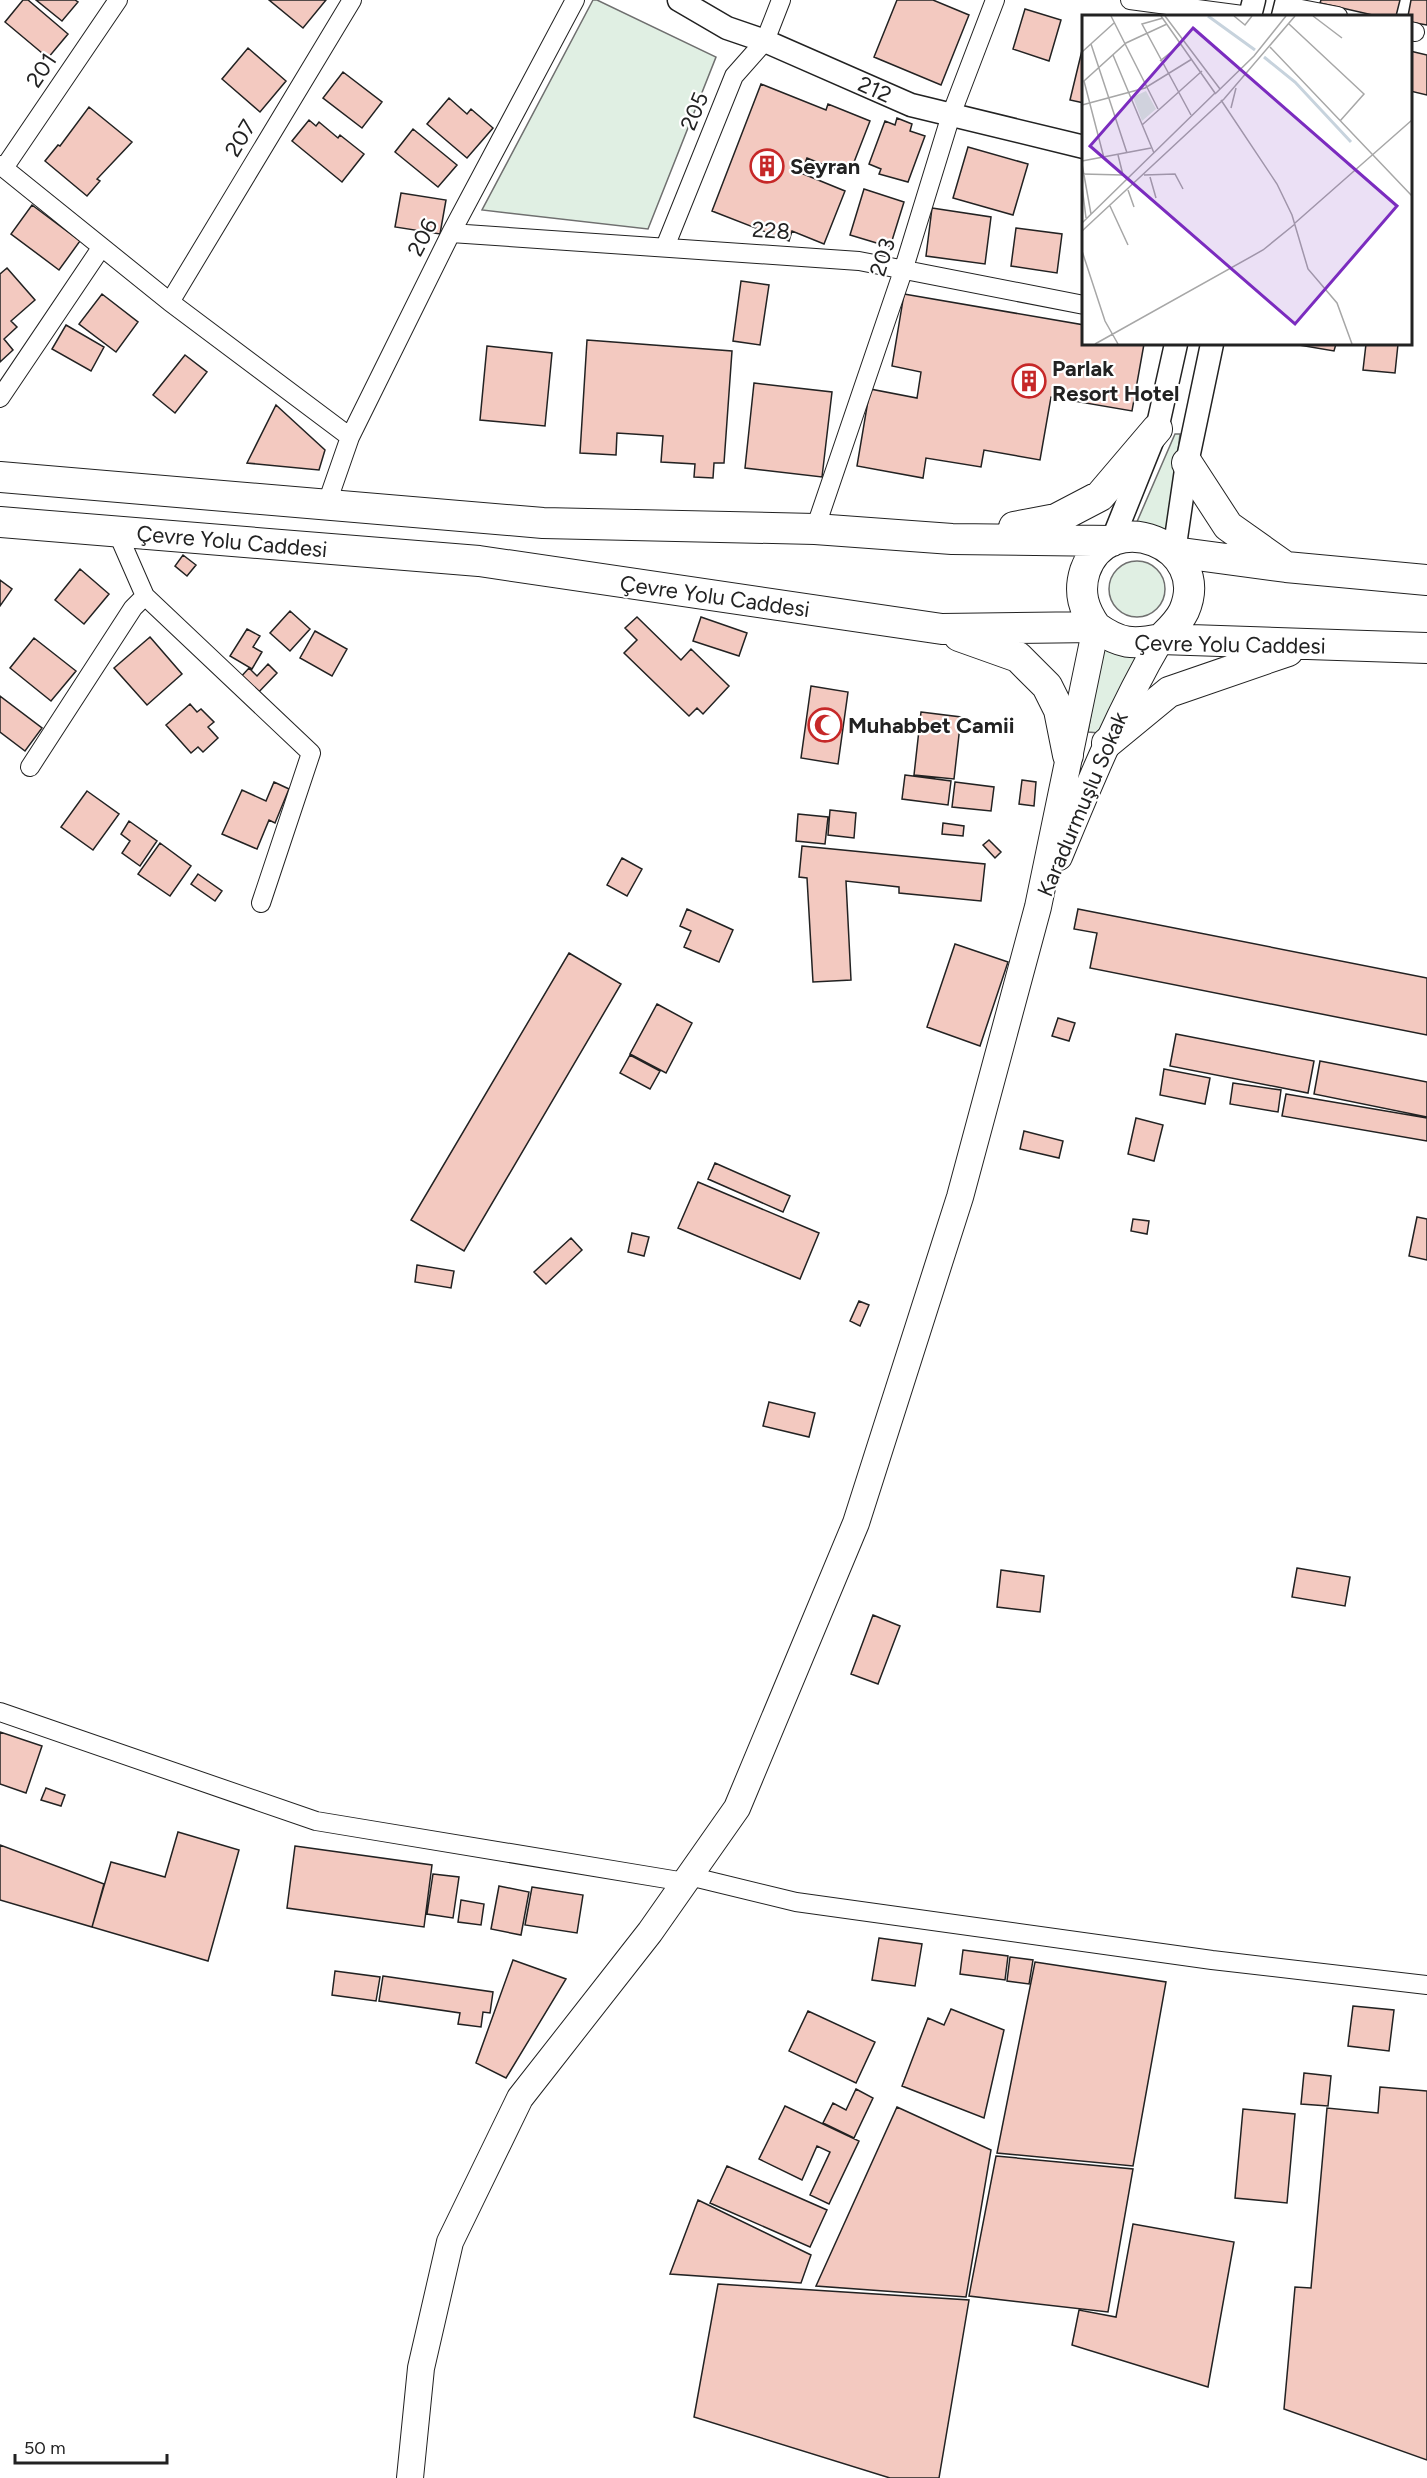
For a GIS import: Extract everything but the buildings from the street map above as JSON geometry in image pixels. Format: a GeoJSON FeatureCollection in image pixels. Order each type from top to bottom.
{"type":"FeatureCollection","features":[{"type":"Feature","properties":{"kind":"highway"},"geometry":{"type":"LineString","coordinates":[[952,539],[1056,519],[1100,496],[1157,429]]}},
{"type":"Feature","properties":{"kind":"highway"},"geometry":{"type":"LineString","coordinates":[[1187,463],[1228,526],[1286,567]]}},
{"type":"Feature","properties":{"kind":"highway","name":"Çevre Yolu Caddesi"},"geometry":{"type":"LineString","coordinates":[[0,477],[543,523],[814,529],[952,539],[1112,541]]}},
{"type":"Feature","properties":{"kind":"highway","name":"Çevre Yolu Caddesi"},"geometry":{"type":"LineString","coordinates":[[0,522],[479,561],[942,629],[1096,627],[1126,643],[1161,639],[1427,648]]}},
{"type":"Feature","properties":{"kind":"highway"},"geometry":{"type":"LineString","coordinates":[[1096,627],[1086,613],[1082,597],[1082,580],[1088,564],[1098,550],[1112,541],[1128,536],[1147,537],[1174,552],[1286,567],[1427,580]]}},
{"type":"Feature","properties":{"kind":"highway"},"geometry":{"type":"LineString","coordinates":[[1161,639],[1184,611],[1188,593],[1186,574],[1174,552]]}},
{"type":"Feature","properties":{"kind":"highway"},"geometry":{"type":"LineString","coordinates":[[942,629],[1018,657],[1047,686],[1059,711],[1068,755]]}},
{"type":"Feature","properties":{"kind":"highway"},"geometry":{"type":"LineString","coordinates":[[1107,743],[1169,692],[1307,644]]}},
{"type":"Feature","properties":{"kind":"main road","name":"Karadurmuşlu Sokak"},"geometry":{"type":"LineString","coordinates":[[1038,907],[1096,627]]}},
{"type":"Feature","properties":{"kind":"main road","name":"Karadurmuşlu Sokak"},"geometry":{"type":"LineString","coordinates":[[1038,907],[1107,743],[1133,688],[1161,639]]}},
{"type":"Feature","properties":{"kind":"main road"},"geometry":{"type":"LineString","coordinates":[[410,2478],[421,2368],[450,2242],[520,2098],[650,1932],[736,1808],[856,1523],[960,1197],[1038,907]]}},
{"type":"Feature","properties":{"kind":"street","name":"201"},"geometry":{"type":"LineString","coordinates":[[2,166],[118,0]]}},
{"type":"Feature","properties":{"kind":"street","name":"207"},"geometry":{"type":"LineString","coordinates":[[170,302],[352,0]]}},
{"type":"Feature","properties":{"kind":"street","name":"206"},"geometry":{"type":"LineString","coordinates":[[327,503],[350,437],[451,232],[575,0]]}},
{"type":"Feature","properties":{"kind":"street","name":"212"},"geometry":{"type":"LineString","coordinates":[[679,0],[726,28],[765,41],[911,105],[1082,147]]}},
{"type":"Feature","properties":{"kind":"street","name":"205"},"geometry":{"type":"LineString","coordinates":[[665,247],[734,76],[765,41],[781,0]]}},
{"type":"Feature","properties":{"kind":"street","name":"203"},"geometry":{"type":"LineString","coordinates":[[814,529],[903,271],[951,115],[995,0]]}},
{"type":"Feature","properties":{"kind":"street"},"geometry":{"type":"LineString","coordinates":[[1130,0],[1242,15]]}},
{"type":"Feature","properties":{"kind":"street"},"geometry":{"type":"LineString","coordinates":[[1250,15],[1254,0]]}},
{"type":"Feature","properties":{"kind":"street"},"geometry":{"type":"LineString","coordinates":[[1285,7],[1332,15]]}},
{"type":"Feature","properties":{"kind":"street"},"geometry":{"type":"LineString","coordinates":[[2,166],[170,302],[350,437]]}},
{"type":"Feature","properties":{"kind":"street","name":"228"},"geometry":{"type":"LineString","coordinates":[[451,232],[859,261],[1082,304]]}},
{"type":"Feature","properties":{"kind":"street"},"geometry":{"type":"LineString","coordinates":[[0,398],[101,248]]}},
{"type":"Feature","properties":{"kind":"street"},"geometry":{"type":"LineString","coordinates":[[1112,541],[1157,429],[1176,345]]}},
{"type":"Feature","properties":{"kind":"street"},"geometry":{"type":"LineString","coordinates":[[1174,552],[1187,463],[1212,345]]}},
{"type":"Feature","properties":{"kind":"street"},"geometry":{"type":"LineString","coordinates":[[117,532],[145,596],[311,753],[261,903]]}},
{"type":"Feature","properties":{"kind":"street"},"geometry":{"type":"LineString","coordinates":[[30,767],[133,608],[145,596]]}},
{"type":"Feature","properties":{"kind":"street"},"geometry":{"type":"LineString","coordinates":[[0,1712],[316,1821],[687,1879],[808,1904],[1212,1960],[1427,1985]]}},
{"type":"Feature","properties":{"kind":"green space"},"geometry":{"type":"Polygon","coordinates":[[[593,0],[716,57],[648,229],[482,210],[593,0]]]}},
{"type":"Feature","properties":{"kind":"green space"},"geometry":{"type":"Polygon","coordinates":[[[1175,434],[1180,434],[1168,536],[1133,531],[1175,434]]]}},
{"type":"Feature","properties":{"kind":"green space"},"geometry":{"type":"Polygon","coordinates":[[[1137,561],[1148,563],[1157,569],[1163,578],[1165,589],[1163,600],[1157,609],[1148,615],[1137,617],[1126,615],[1117,609],[1111,600],[1109,589],[1111,578],[1117,569],[1126,563],[1137,561]]]}},
{"type":"Feature","properties":{"kind":"green space"},"geometry":{"type":"Polygon","coordinates":[[[1102,647],[1142,654],[1100,733],[1088,732],[1102,647]]]}},
{"type":"Feature","properties":{"kind":"place","name":"Seyran"},"geometry":{"type":"Point","coordinates":[767,166]}},
{"type":"Feature","properties":{"kind":"place","name":"Parlak Resort Hotel"},"geometry":{"type":"Point","coordinates":[1029,381]}},
{"type":"Feature","properties":{"kind":"place","name":"Muhabbet Camii"},"geometry":{"type":"Point","coordinates":[825,725]}}]}
